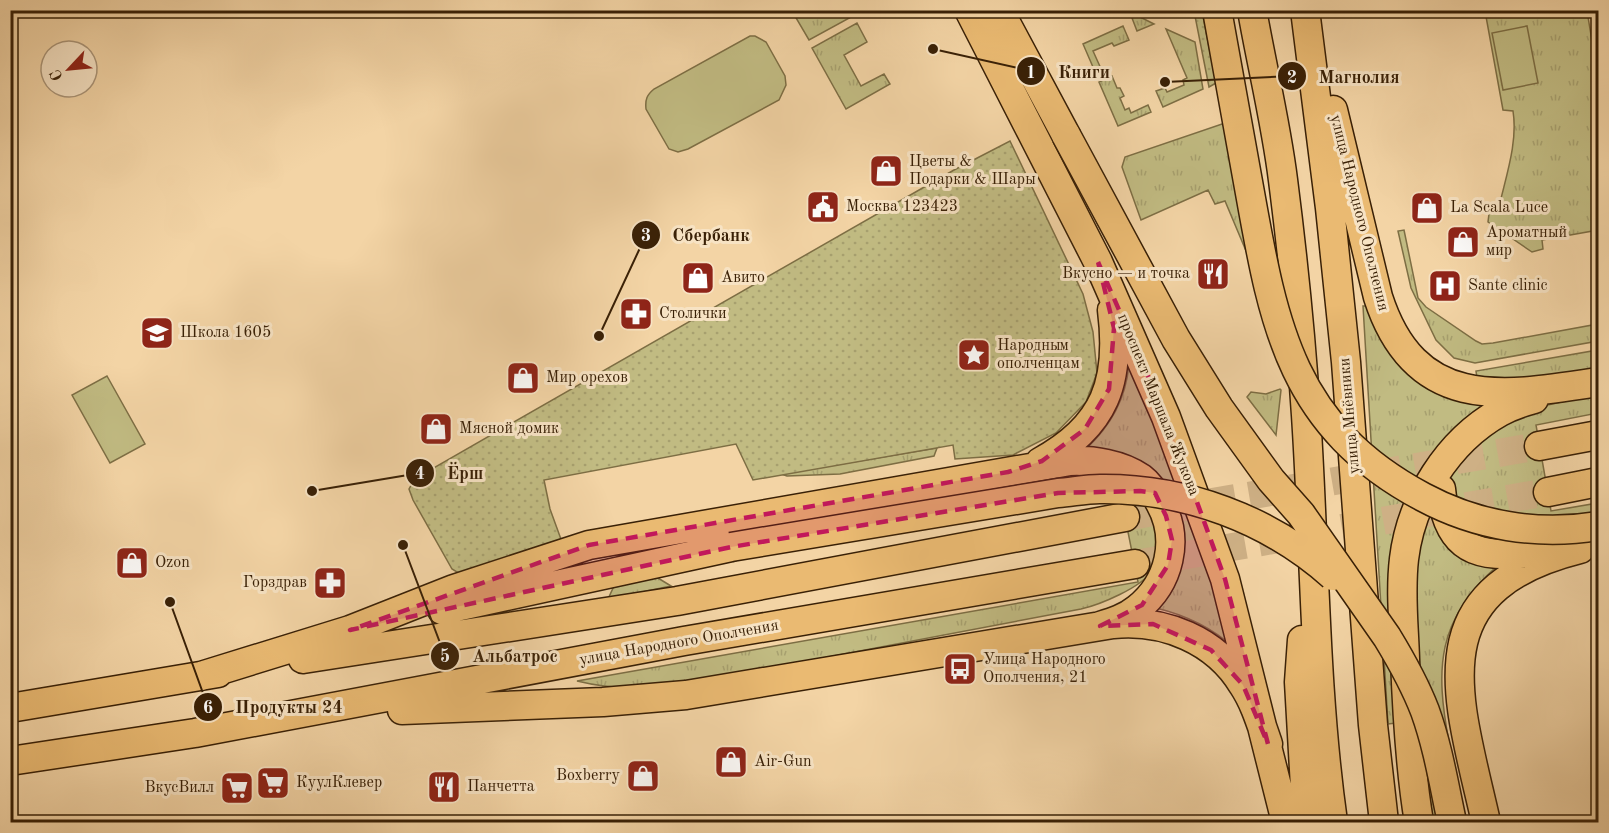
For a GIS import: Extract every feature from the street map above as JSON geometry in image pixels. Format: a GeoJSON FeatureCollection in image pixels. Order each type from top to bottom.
{"type":"FeatureCollection","features":[{"type":"Feature","properties":{"kind":"main road","name":"проспект Маршала Жукова"},"geometry":{"type":"LineString","coordinates":[[969,10],[1098,262],[1166,417],[1225,579],[1286,822]]}},
{"type":"Feature","properties":{"kind":"main road"},"geometry":{"type":"LineString","coordinates":[[999,10],[1176,339],[1264,471],[1301,514],[1400,657],[1424,709],[1433,736],[1452,822]]}},
{"type":"Feature","properties":{"kind":"main road"},"geometry":{"type":"LineString","coordinates":[[1217,10],[1256,230],[1275,317],[1299,375],[1314,402],[1334,430],[1358,454],[1383,474],[1439,506],[1473,519],[1508,527],[1542,530],[1577,530],[1599,526]]}},
{"type":"Feature","properties":{"kind":"main road"},"geometry":{"type":"LineString","coordinates":[[1252,10],[1283,178],[1300,332],[1323,728],[1334,822]]}},
{"type":"Feature","properties":{"kind":"main road","name":"улица Народного Ополчения"},"geometry":{"type":"LineString","coordinates":[[1305,10],[1367,244],[1378,297],[1394,337],[1406,353],[1438,378],[1479,392],[1516,393],[1598,382]]}},
{"type":"Feature","properties":{"kind":"main road","name":"улица Мнёвники"},"geometry":{"type":"LineString","coordinates":[[1305,10],[1330,208],[1346,362],[1376,753],[1384,822]]}},
{"type":"Feature","properties":{"kind":"main road"},"geometry":{"type":"LineString","coordinates":[[1031,467],[1054,454],[1077,436],[1098,411],[1109,389],[1113,376],[1114,328],[1112,308],[1098,262]]}},
{"type":"Feature","properties":{"kind":"main road"},"geometry":{"type":"LineString","coordinates":[[1418,820],[1407,706],[1401,603],[1404,559],[1413,517],[1435,474],[1451,453],[1478,426],[1502,411],[1546,395],[1598,382]]}},
{"type":"Feature","properties":{"kind":"main road"},"geometry":{"type":"LineString","coordinates":[[1539,446],[1599,435]]}},
{"type":"Feature","properties":{"kind":"main road"},"geometry":{"type":"LineString","coordinates":[[1451,453],[1443,472],[1442,500],[1450,526],[1458,538],[1469,547],[1482,553],[1500,555],[1589,547]]}},
{"type":"Feature","properties":{"kind":"main road"},"geometry":{"type":"LineString","coordinates":[[201,676],[350,630],[454,589],[590,545],[1031,467],[1078,461],[1113,466],[1142,478],[1155,493],[1163,508],[1172,540],[1168,565],[1159,585],[1148,599],[1137,610],[1121,619],[1100,626]]}},
{"type":"Feature","properties":{"kind":"main road"},"geometry":{"type":"LineString","coordinates":[[1548,492],[1599,482]]}},
{"type":"Feature","properties":{"kind":"main road"},"geometry":{"type":"LineString","coordinates":[[350,630],[731,547],[1058,493],[1098,489],[1140,490],[1179,496],[1241,518],[1282,538],[1320,564],[1372,615]]}},
{"type":"Feature","properties":{"kind":"main road"},"geometry":{"type":"LineString","coordinates":[[10,708],[677,601],[1125,518]]}},
{"type":"Feature","properties":{"kind":"main road"},"geometry":{"type":"LineString","coordinates":[[1485,822],[1461,708],[1458,668],[1464,634],[1477,607],[1500,584],[1531,565],[1560,554],[1589,547]]}},
{"type":"Feature","properties":{"kind":"main road","name":"улица Народного Ополчения"},"geometry":{"type":"LineString","coordinates":[[10,761],[195,733],[684,641],[1135,564]]}},
{"type":"Feature","properties":{"kind":"main road"},"geometry":{"type":"LineString","coordinates":[[1307,822],[1299,682],[1303,625],[1314,570]]}},
{"type":"Feature","properties":{"kind":"main road"},"geometry":{"type":"LineString","coordinates":[[302,714],[603,702],[686,695],[1126,623],[1153,624],[1182,633],[1223,660],[1243,685],[1255,708],[1268,744]]}},
{"type":"Feature","properties":{"kind":"main road"},"geometry":{"type":"LineString","coordinates":[[1418,820],[1425,803],[1432,796],[1444,790],[1455,790],[1465,794],[1478,808],[1485,822]]}},
{"type":"Feature","properties":{"kind":"highlighted area"},"geometry":{"type":"Polygon","coordinates":[[[1098,262],[1166,417],[1225,579],[1268,744],[1243,685],[1211,650],[1153,624],[1100,626],[1142,605],[1168,565],[1172,540],[1166,516],[1155,493],[1140,491],[1058,493],[731,547],[350,630],[589,545],[1008,472],[1042,461],[1085,429],[1109,389],[1114,328],[1098,262]]]}},
{"type":"Feature","properties":{"kind":"green space"},"geometry":{"type":"Polygon","coordinates":[[[792,11],[850,11],[853,16],[809,40],[792,11]]]}},
{"type":"Feature","properties":{"kind":"green space"},"geometry":{"type":"Polygon","coordinates":[[[1194,11],[1202,11],[1216,83],[1209,87],[1194,11]]]}},
{"type":"Feature","properties":{"kind":"green space"},"geometry":{"type":"Polygon","coordinates":[[[1485,11],[1587,11],[1598,77],[1598,230],[1542,240],[1543,249],[1532,252],[1488,222],[1490,206],[1499,207],[1511,159],[1514,123],[1513,111],[1503,110],[1485,11]]]}},
{"type":"Feature","properties":{"kind":"green space"},"geometry":{"type":"Polygon","coordinates":[[[1138,16],[1154,24],[1137,31],[1132,18],[1138,16]]]}},
{"type":"Feature","properties":{"kind":"green space"},"geometry":{"type":"Polygon","coordinates":[[[857,23],[867,42],[844,55],[861,86],[884,74],[890,84],[846,109],[812,48],[857,23]]]}},
{"type":"Feature","properties":{"kind":"green space"},"geometry":{"type":"Polygon","coordinates":[[[1123,26],[1129,40],[1114,46],[1112,43],[1093,51],[1102,71],[1096,74],[1083,44],[1123,26]]]}},
{"type":"Feature","properties":{"kind":"green space"},"geometry":{"type":"Polygon","coordinates":[[[1527,26],[1538,83],[1503,90],[1492,33],[1527,26]]]}},
{"type":"Feature","properties":{"kind":"green space"},"geometry":{"type":"Polygon","coordinates":[[[1166,29],[1195,42],[1203,89],[1163,107],[1156,91],[1165,88],[1167,92],[1184,85],[1183,80],[1187,78],[1166,29]]]}},
{"type":"Feature","properties":{"kind":"green space"},"geometry":{"type":"Polygon","coordinates":[[[750,36],[766,42],[785,76],[786,85],[779,100],[688,149],[678,152],[669,149],[646,109],[648,95],[654,89],[750,36]]]}},
{"type":"Feature","properties":{"kind":"green space"},"geometry":{"type":"Polygon","coordinates":[[[1112,76],[1117,88],[1120,88],[1124,96],[1120,98],[1125,110],[1129,108],[1131,113],[1148,105],[1151,112],[1118,126],[1099,82],[1112,76]]]}},
{"type":"Feature","properties":{"kind":"green space"},"geometry":{"type":"Polygon","coordinates":[[[1225,123],[1249,258],[1225,201],[1215,204],[1208,190],[1141,220],[1122,167],[1125,157],[1225,123]]]}},
{"type":"Feature","properties":{"kind":"green space"},"geometry":{"type":"Polygon","coordinates":[[[1010,141],[1083,294],[1093,332],[1097,373],[1086,402],[1056,433],[1013,455],[955,459],[953,445],[753,480],[736,444],[544,480],[550,509],[562,542],[460,574],[452,569],[409,489],[413,482],[423,474],[954,170],[1010,141]]]}},
{"type":"Feature","properties":{"kind":"green space"},"geometry":{"type":"Polygon","coordinates":[[[1404,230],[1418,298],[1426,307],[1476,341],[1482,344],[1493,343],[1598,324],[1598,341],[1475,363],[1454,358],[1436,340],[1411,288],[1398,231],[1404,230]]]}},
{"type":"Feature","properties":{"kind":"green space"},"geometry":{"type":"Polygon","coordinates":[[[1363,306],[1366,306],[1374,323],[1487,403],[1424,473],[1396,723],[1388,724],[1363,306]]]}},
{"type":"Feature","properties":{"kind":"green space"},"geometry":{"type":"Polygon","coordinates":[[[1598,350],[1598,369],[1511,381],[1477,378],[1476,371],[1598,350]]]}},
{"type":"Feature","properties":{"kind":"green space"},"geometry":{"type":"Polygon","coordinates":[[[1129,364],[1175,470],[1233,647],[1216,633],[1197,623],[1156,608],[1175,577],[1182,557],[1184,534],[1182,520],[1086,449],[1103,431],[1116,411],[1125,389],[1129,364]]]}},
{"type":"Feature","properties":{"kind":"green space"},"geometry":{"type":"Polygon","coordinates":[[[107,376],[145,444],[110,463],[72,395],[107,376]]]}},
{"type":"Feature","properties":{"kind":"green space"},"geometry":{"type":"Polygon","coordinates":[[[1280,389],[1276,435],[1247,397],[1251,392],[1266,394],[1280,389]]]}},
{"type":"Feature","properties":{"kind":"green space"},"geometry":{"type":"Polygon","coordinates":[[[1598,394],[1598,413],[1536,425],[1551,511],[1598,503],[1598,535],[1500,548],[1456,524],[1449,472],[1476,442],[1534,408],[1598,394]]]}},
{"type":"Feature","properties":{"kind":"green space"},"geometry":{"type":"Polygon","coordinates":[[[937,448],[934,456],[840,474],[787,476],[781,474],[937,448]]]}},
{"type":"Feature","properties":{"kind":"green space"},"geometry":{"type":"Polygon","coordinates":[[[1118,482],[1163,520],[1151,571],[1130,589],[1098,604],[685,684],[631,688],[577,681],[1138,582],[1118,482]]]}},
{"type":"Feature","properties":{"kind":"green space"},"geometry":{"type":"Polygon","coordinates":[[[1428,507],[1496,567],[1476,587],[1462,606],[1445,647],[1442,668],[1445,715],[1464,822],[1433,822],[1427,776],[1412,584],[1428,507]]]}},
{"type":"Feature","properties":{"kind":"green space"},"geometry":{"type":"Polygon","coordinates":[[[653,575],[671,586],[608,599],[615,584],[653,575]]]}},
{"type":"Feature","properties":{"kind":"tunnel"},"geometry":{"type":"LineString","coordinates":[[1125,517],[1539,446]]}},
{"type":"Feature","properties":{"kind":"tunnel"},"geometry":{"type":"LineString","coordinates":[[1135,564],[1548,492]]}},
{"type":"Feature","properties":{"kind":"place","name":"Книги"},"geometry":{"type":"Point","coordinates":[933,49]}},
{"type":"Feature","properties":{"kind":"place","name":"Магнолия"},"geometry":{"type":"Point","coordinates":[1165,82]}},
{"type":"Feature","properties":{"kind":"place","name":"Цветы & Подарки & Шары"},"geometry":{"type":"Point","coordinates":[886,171]}},
{"type":"Feature","properties":{"kind":"place","name":"Москва 123423"},"geometry":{"type":"Point","coordinates":[823,207]}},
{"type":"Feature","properties":{"kind":"place","name":"La Scala Luce"},"geometry":{"type":"Point","coordinates":[1427,208]}},
{"type":"Feature","properties":{"kind":"place","name":"Ароматный мир"},"geometry":{"type":"Point","coordinates":[1463,242]}},
{"type":"Feature","properties":{"kind":"place","name":"Вкусно — и точка"},"geometry":{"type":"Point","coordinates":[1213,274]}},
{"type":"Feature","properties":{"kind":"place","name":"Авито"},"geometry":{"type":"Point","coordinates":[698,278]}},
{"type":"Feature","properties":{"kind":"place","name":"Sante clinic"},"geometry":{"type":"Point","coordinates":[1445,286]}},
{"type":"Feature","properties":{"kind":"place","name":"Столички"},"geometry":{"type":"Point","coordinates":[636,314]}},
{"type":"Feature","properties":{"kind":"place","name":"Школа 1605"},"geometry":{"type":"Point","coordinates":[157,333]}},
{"type":"Feature","properties":{"kind":"place","name":"Сбербанк"},"geometry":{"type":"Point","coordinates":[599,336]}},
{"type":"Feature","properties":{"kind":"place","name":"Народным ополченцам"},"geometry":{"type":"Point","coordinates":[974,355]}},
{"type":"Feature","properties":{"kind":"place","name":"Мир орехов"},"geometry":{"type":"Point","coordinates":[523,378]}},
{"type":"Feature","properties":{"kind":"place","name":"Мясной домик"},"geometry":{"type":"Point","coordinates":[436,429]}},
{"type":"Feature","properties":{"kind":"place","name":"Ёрш"},"geometry":{"type":"Point","coordinates":[312,491]}},
{"type":"Feature","properties":{"kind":"place","name":"Альбатрос"},"geometry":{"type":"Point","coordinates":[403,545]}},
{"type":"Feature","properties":{"kind":"place","name":"Ozon"},"geometry":{"type":"Point","coordinates":[132,563]}},
{"type":"Feature","properties":{"kind":"place","name":"Горздрав"},"geometry":{"type":"Point","coordinates":[330,583]}},
{"type":"Feature","properties":{"kind":"place","name":"Продукты 24"},"geometry":{"type":"Point","coordinates":[170,602]}},
{"type":"Feature","properties":{"kind":"place","name":"Улица Народного Ополчения, 21"},"geometry":{"type":"Point","coordinates":[960,669]}},
{"type":"Feature","properties":{"kind":"place","name":"Air-Gun"},"geometry":{"type":"Point","coordinates":[731,762]}},
{"type":"Feature","properties":{"kind":"place","name":"Boxberry"},"geometry":{"type":"Point","coordinates":[643,776]}},
{"type":"Feature","properties":{"kind":"place","name":"КуулКлевер"},"geometry":{"type":"Point","coordinates":[273,783]}},
{"type":"Feature","properties":{"kind":"place","name":"Панчетта"},"geometry":{"type":"Point","coordinates":[444,787]}},
{"type":"Feature","properties":{"kind":"place","name":"ВкусВилл"},"geometry":{"type":"Point","coordinates":[237,788]}}]}
